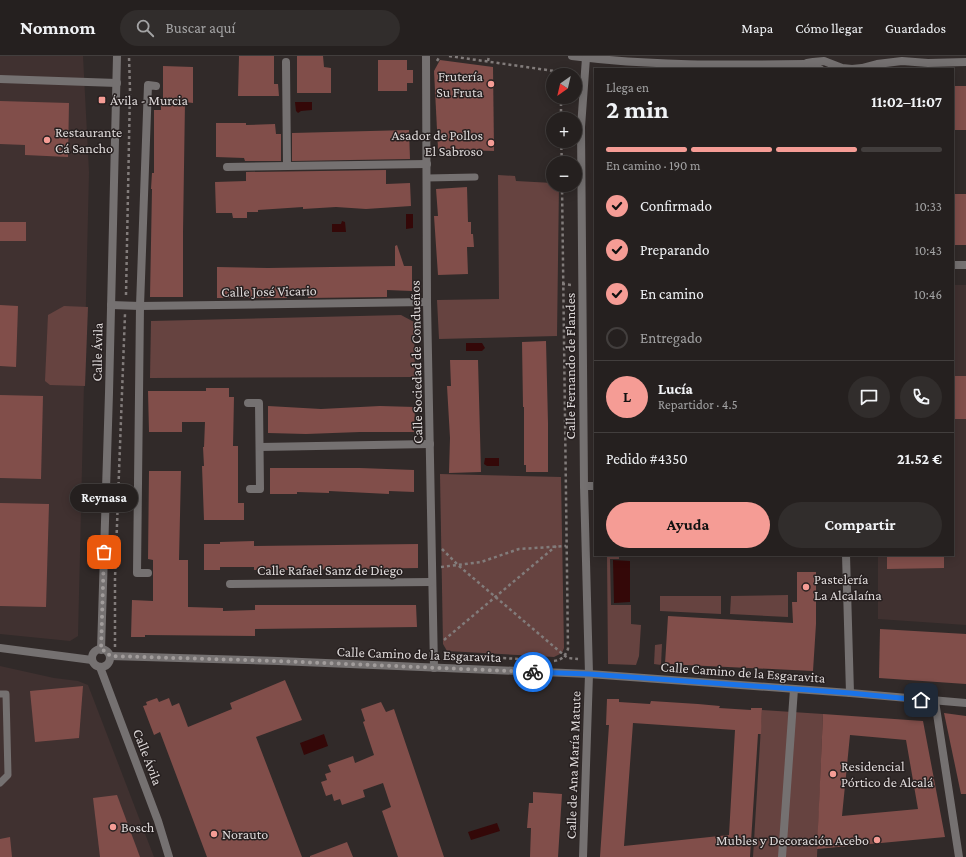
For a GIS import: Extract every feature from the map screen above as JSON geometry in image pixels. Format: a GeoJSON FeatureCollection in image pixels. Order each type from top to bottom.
{"type":"FeatureCollection","features":[{"type":"Feature","properties":{"kind":"street","name":"Calle Ávila"},"geometry":{"type":"LineString","coordinates":[[101,650],[117,56]]}},
{"type":"Feature","properties":{"kind":"street","name":"Calle Sociedad de Condueños"},"geometry":{"type":"LineString","coordinates":[[426,56],[428,302],[434,668]]}},
{"type":"Feature","properties":{"kind":"street"},"geometry":{"type":"LineString","coordinates":[[572,56],[690,64],[814,67],[813,62],[824,61],[834,67],[836,56]]}},
{"type":"Feature","properties":{"kind":"street"},"geometry":{"type":"LineString","coordinates":[[877,64],[883,56]]}},
{"type":"Feature","properties":{"kind":"street","name":"Calle Fernando de Flandes"},"geometry":{"type":"LineString","coordinates":[[586,58],[581,127],[584,486],[589,674]]}},
{"type":"Feature","properties":{"kind":"street"},"geometry":{"type":"LineString","coordinates":[[860,68],[902,61],[913,63],[966,62]]}},
{"type":"Feature","properties":{"kind":"street"},"geometry":{"type":"LineString","coordinates":[[286,62],[287,166]]}},
{"type":"Feature","properties":{"kind":"street"},"geometry":{"type":"LineString","coordinates":[[908,68],[913,63]]}},
{"type":"Feature","properties":{"kind":"street"},"geometry":{"type":"LineString","coordinates":[[0,79],[117,83]]}},
{"type":"Feature","properties":{"kind":"street"},"geometry":{"type":"LineString","coordinates":[[148,573],[137,573],[140,306],[148,85],[156,86]]}},
{"type":"Feature","properties":{"kind":"street"},"geometry":{"type":"LineString","coordinates":[[227,167],[427,164]]}},
{"type":"Feature","properties":{"kind":"street"},"geometry":{"type":"LineString","coordinates":[[954,265],[966,265]]}},
{"type":"Feature","properties":{"kind":"street","name":"Calle José Vicario"},"geometry":{"type":"LineString","coordinates":[[111,305],[140,306],[428,302]]}},
{"type":"Feature","properties":{"kind":"street"},"geometry":{"type":"LineString","coordinates":[[248,403],[259,403],[260,489],[250,489]]}},
{"type":"Feature","properties":{"kind":"street"},"geometry":{"type":"LineString","coordinates":[[260,447],[430,444]]}},
{"type":"Feature","properties":{"kind":"street"},"geometry":{"type":"LineString","coordinates":[[584,486],[594,486]]}},
{"type":"Feature","properties":{"kind":"street"},"geometry":{"type":"LineString","coordinates":[[846,556],[850,693]]}},
{"type":"Feature","properties":{"kind":"street","name":"Calle Rafael Sanz de Diego"},"geometry":{"type":"LineString","coordinates":[[230,584],[432,582]]}},
{"type":"Feature","properties":{"kind":"street"},"geometry":{"type":"LineString","coordinates":[[0,648],[92,660]]}},
{"type":"Feature","properties":{"kind":"street"},"geometry":{"type":"LineString","coordinates":[[98,650],[106,651],[112,656],[108,664],[100,667],[95,665],[92,660],[93,654],[98,650]]}},
{"type":"Feature","properties":{"kind":"street","name":"Calle Camino de la Esgaravita"},"geometry":{"type":"LineString","coordinates":[[112,656],[278,661],[589,674],[966,703]]}},
{"type":"Feature","properties":{"kind":"street","name":"Calle Ávila"},"geometry":{"type":"LineString","coordinates":[[100,667],[158,820],[169,857]]}},
{"type":"Feature","properties":{"kind":"street","name":"Calle de Ana María Matute"},"geometry":{"type":"LineString","coordinates":[[583,857],[589,674]]}},
{"type":"Feature","properties":{"kind":"street"},"geometry":{"type":"LineString","coordinates":[[782,857],[794,689]]}},
{"type":"Feature","properties":{"kind":"street"},"geometry":{"type":"LineString","coordinates":[[935,701],[959,857]]}},
{"type":"Feature","properties":{"kind":"lane"},"geometry":{"type":"LineString","coordinates":[[427,178],[475,177]]}},
{"type":"Feature","properties":{"kind":"lane"},"geometry":{"type":"LineString","coordinates":[[0,694],[6,694],[8,775],[0,783]]}},
{"type":"Feature","properties":{"kind":"path"},"geometry":{"type":"LineString","coordinates":[[112,656],[126,306],[130,56]]}},
{"type":"Feature","properties":{"kind":"path"},"geometry":{"type":"LineString","coordinates":[[435,64],[440,56]]}},
{"type":"Feature","properties":{"kind":"path"},"geometry":{"type":"LineString","coordinates":[[449,56],[546,71]]}},
{"type":"Feature","properties":{"kind":"path"},"geometry":{"type":"LineString","coordinates":[[488,61],[489,56]]}},
{"type":"Feature","properties":{"kind":"path"},"geometry":{"type":"LineString","coordinates":[[548,660],[556,661],[560,659],[565,656],[568,649],[562,192]]}},
{"type":"Feature","properties":{"kind":"path"},"geometry":{"type":"LineString","coordinates":[[441,640],[444,640],[556,546]]}},
{"type":"Feature","properties":{"kind":"path"},"geometry":{"type":"LineString","coordinates":[[440,567],[459,566],[481,562],[519,549],[566,546]]}},
{"type":"Feature","properties":{"kind":"path"},"geometry":{"type":"LineString","coordinates":[[440,555],[440,549],[442,549],[459,566],[565,656],[568,658],[589,659]]}},
{"type":"Feature","properties":{"kind":"path"},"geometry":{"type":"LineString","coordinates":[[440,561],[440,574]]}},
{"type":"Feature","properties":{"kind":"path"},"geometry":{"type":"LineString","coordinates":[[441,647],[444,652],[450,656],[525,659]]}},
{"type":"Feature","properties":{"kind":"shaded area"},"geometry":{"type":"Polygon","coordinates":[[[0,56],[83,56],[89,172],[78,636],[70,641],[0,634],[0,56]]]}},
{"type":"Feature","properties":{"kind":"shaded area"},"geometry":{"type":"Polygon","coordinates":[[[295,102],[312,102],[312,110],[301,111],[298,113],[296,111],[295,102]]]}},
{"type":"Feature","properties":{"kind":"shaded area"},"geometry":{"type":"Polygon","coordinates":[[[498,175],[515,176],[516,181],[546,183],[546,192],[559,192],[557,336],[439,339],[437,300],[499,299],[498,175]]]}},
{"type":"Feature","properties":{"kind":"shaded area"},"geometry":{"type":"Polygon","coordinates":[[[406,214],[413,214],[413,228],[406,229],[406,214]]]}},
{"type":"Feature","properties":{"kind":"shaded area"},"geometry":{"type":"Polygon","coordinates":[[[342,221],[345,222],[346,232],[332,232],[332,224],[341,224],[342,221]]]}},
{"type":"Feature","properties":{"kind":"shaded area"},"geometry":{"type":"Polygon","coordinates":[[[954,285],[966,285],[966,625],[878,619],[878,556],[954,556],[954,285]]]}},
{"type":"Feature","properties":{"kind":"shaded area"},"geometry":{"type":"Polygon","coordinates":[[[64,306],[88,307],[85,386],[50,385],[45,381],[48,315],[64,306]]]}},
{"type":"Feature","properties":{"kind":"shaded area"},"geometry":{"type":"Polygon","coordinates":[[[401,315],[414,322],[415,377],[150,378],[151,321],[401,315]]]}},
{"type":"Feature","properties":{"kind":"shaded area"},"geometry":{"type":"Polygon","coordinates":[[[466,343],[482,343],[485,348],[482,351],[466,351],[466,343]]]}},
{"type":"Feature","properties":{"kind":"shaded area"},"geometry":{"type":"Polygon","coordinates":[[[485,458],[499,458],[499,466],[487,466],[484,464],[485,458]]]}},
{"type":"Feature","properties":{"kind":"shaded area"},"geometry":{"type":"Polygon","coordinates":[[[440,474],[561,477],[564,648],[562,653],[554,657],[447,651],[443,644],[440,474]]]}},
{"type":"Feature","properties":{"kind":"shaded area"},"geometry":{"type":"Polygon","coordinates":[[[607,556],[619,556],[619,559],[610,559],[611,605],[631,605],[631,624],[641,625],[639,656],[636,665],[608,664],[607,556]]]}},
{"type":"Feature","properties":{"kind":"shaded area"},"geometry":{"type":"Polygon","coordinates":[[[613,560],[630,561],[630,602],[614,603],[613,560]]]}},
{"type":"Feature","properties":{"kind":"shaded area"},"geometry":{"type":"Polygon","coordinates":[[[788,595],[788,617],[730,614],[731,596],[788,595]]]}},
{"type":"Feature","properties":{"kind":"shaded area"},"geometry":{"type":"Polygon","coordinates":[[[660,596],[721,596],[721,614],[660,611],[660,596]]]}},
{"type":"Feature","properties":{"kind":"shaded area"},"geometry":{"type":"Polygon","coordinates":[[[662,644],[661,665],[654,664],[655,645],[662,644]]]}},
{"type":"Feature","properties":{"kind":"shaded area"},"geometry":{"type":"Polygon","coordinates":[[[0,666],[54,678],[78,681],[88,685],[154,857],[0,857],[0,666]]]}},
{"type":"Feature","properties":{"kind":"shaded area"},"geometry":{"type":"Polygon","coordinates":[[[762,710],[823,714],[817,857],[753,857],[762,710]]]}},
{"type":"Feature","properties":{"kind":"shaded area"},"geometry":{"type":"Polygon","coordinates":[[[324,734],[328,746],[304,755],[300,743],[324,734]]]}},
{"type":"Feature","properties":{"kind":"shaded area"},"geometry":{"type":"Polygon","coordinates":[[[497,823],[500,831],[471,840],[468,832],[497,823]]]}},
{"type":"Feature","properties":{"kind":"building"},"geometry":{"type":"Polygon","coordinates":[[[239,56],[274,56],[274,84],[278,84],[279,96],[238,96],[239,56]]]}},
{"type":"Feature","properties":{"kind":"building"},"geometry":{"type":"Polygon","coordinates":[[[297,56],[323,56],[324,67],[331,68],[331,93],[297,93],[297,56]]]}},
{"type":"Feature","properties":{"kind":"building"},"geometry":{"type":"Polygon","coordinates":[[[378,60],[407,60],[407,70],[413,70],[413,83],[407,83],[407,91],[378,91],[378,60]]]}},
{"type":"Feature","properties":{"kind":"building"},"geometry":{"type":"Polygon","coordinates":[[[440,60],[493,67],[494,151],[438,149],[434,71],[440,60]]]}},
{"type":"Feature","properties":{"kind":"building"},"geometry":{"type":"Polygon","coordinates":[[[163,66],[193,67],[193,103],[185,102],[183,297],[150,297],[151,189],[152,173],[154,173],[154,110],[161,110],[161,102],[163,102],[163,66]]]}},
{"type":"Feature","properties":{"kind":"building"},"geometry":{"type":"Polygon","coordinates":[[[954,86],[966,86],[966,130],[954,130],[954,86]]]}},
{"type":"Feature","properties":{"kind":"building"},"geometry":{"type":"Polygon","coordinates":[[[0,101],[69,103],[68,157],[25,155],[25,145],[0,144],[0,101]]]}},
{"type":"Feature","properties":{"kind":"building"},"geometry":{"type":"Polygon","coordinates":[[[216,123],[246,123],[246,125],[275,124],[276,134],[281,134],[281,161],[245,161],[244,158],[216,157],[216,123]]]}},
{"type":"Feature","properties":{"kind":"building"},"geometry":{"type":"Polygon","coordinates":[[[409,130],[410,159],[292,161],[292,133],[409,130]]]}},
{"type":"Feature","properties":{"kind":"building"},"geometry":{"type":"Polygon","coordinates":[[[386,170],[386,184],[410,183],[411,206],[366,209],[336,207],[303,209],[303,207],[258,210],[258,212],[247,212],[247,218],[233,218],[232,213],[216,213],[215,182],[246,181],[246,172],[386,170]]]}},
{"type":"Feature","properties":{"kind":"building"},"geometry":{"type":"Polygon","coordinates":[[[467,187],[468,222],[471,222],[471,234],[473,234],[474,247],[467,247],[468,274],[438,275],[434,216],[438,216],[436,189],[467,187]]]}},
{"type":"Feature","properties":{"kind":"building"},"geometry":{"type":"Polygon","coordinates":[[[954,194],[966,194],[966,245],[954,245],[954,194]]]}},
{"type":"Feature","properties":{"kind":"building"},"geometry":{"type":"Polygon","coordinates":[[[0,222],[26,222],[26,241],[0,241],[0,222]]]}},
{"type":"Feature","properties":{"kind":"building"},"geometry":{"type":"Polygon","coordinates":[[[397,245],[404,266],[412,266],[412,291],[387,290],[387,297],[308,298],[308,291],[287,292],[287,298],[217,298],[217,267],[268,268],[395,266],[395,246],[397,245]]]}},
{"type":"Feature","properties":{"kind":"building"},"geometry":{"type":"Polygon","coordinates":[[[0,305],[18,306],[16,367],[0,366],[0,305]]]}},
{"type":"Feature","properties":{"kind":"building"},"geometry":{"type":"Polygon","coordinates":[[[546,341],[548,472],[526,472],[526,465],[524,465],[522,342],[546,341]]]}},
{"type":"Feature","properties":{"kind":"building"},"geometry":{"type":"Polygon","coordinates":[[[450,360],[478,360],[481,472],[449,473],[450,438],[447,386],[451,386],[450,360]]]}},
{"type":"Feature","properties":{"kind":"building"},"geometry":{"type":"Polygon","coordinates":[[[954,376],[966,376],[966,419],[954,419],[954,376]]]}},
{"type":"Feature","properties":{"kind":"building"},"geometry":{"type":"Polygon","coordinates":[[[206,388],[229,388],[229,397],[234,397],[233,446],[238,446],[238,503],[244,503],[244,520],[204,520],[202,466],[204,466],[203,447],[205,422],[182,422],[182,432],[149,432],[148,391],[206,391],[206,388]]]}},
{"type":"Feature","properties":{"kind":"building"},"geometry":{"type":"Polygon","coordinates":[[[0,395],[43,396],[41,479],[0,478],[0,395]]]}},
{"type":"Feature","properties":{"kind":"building"},"geometry":{"type":"Polygon","coordinates":[[[268,406],[321,409],[380,406],[415,407],[414,432],[306,434],[268,433],[268,406]]]}},
{"type":"Feature","properties":{"kind":"building"},"geometry":{"type":"Polygon","coordinates":[[[270,468],[360,468],[414,470],[414,492],[389,491],[389,494],[329,491],[329,493],[297,492],[297,494],[270,494],[270,468]]]}},
{"type":"Feature","properties":{"kind":"building"},"geometry":{"type":"Polygon","coordinates":[[[149,471],[181,471],[179,560],[188,560],[188,607],[223,608],[223,611],[255,610],[255,605],[416,605],[417,627],[255,629],[255,636],[145,635],[145,637],[131,637],[132,600],[153,601],[153,560],[148,559],[149,471]]]}},
{"type":"Feature","properties":{"kind":"building"},"geometry":{"type":"Polygon","coordinates":[[[0,503],[49,504],[46,607],[0,606],[0,503]]]}},
{"type":"Feature","properties":{"kind":"building"},"geometry":{"type":"Polygon","coordinates":[[[254,541],[254,546],[418,544],[418,568],[254,570],[254,567],[220,567],[220,570],[204,570],[204,544],[254,541]]]}},
{"type":"Feature","properties":{"kind":"building"},"geometry":{"type":"Polygon","coordinates":[[[887,556],[944,556],[944,568],[887,569],[887,556]]]}},
{"type":"Feature","properties":{"kind":"building"},"geometry":{"type":"Polygon","coordinates":[[[797,572],[816,572],[816,624],[813,671],[665,664],[668,616],[793,623],[792,602],[797,602],[797,572]]]}},
{"type":"Feature","properties":{"kind":"building"},"geometry":{"type":"Polygon","coordinates":[[[880,629],[966,634],[966,684],[879,678],[880,629]]]}},
{"type":"Feature","properties":{"kind":"building"},"geometry":{"type":"Polygon","coordinates":[[[285,680],[302,720],[256,737],[302,857],[207,857],[160,732],[154,735],[143,706],[147,705],[146,702],[157,698],[159,702],[169,698],[172,706],[179,703],[188,727],[232,709],[230,703],[285,680]]]}},
{"type":"Feature","properties":{"kind":"building"},"geometry":{"type":"Polygon","coordinates":[[[83,686],[79,738],[35,742],[30,691],[83,686]]]}},
{"type":"Feature","properties":{"kind":"building"},"geometry":{"type":"Polygon","coordinates":[[[607,699],[619,699],[619,702],[650,704],[651,701],[698,704],[720,706],[719,708],[751,710],[751,708],[762,708],[761,734],[758,734],[750,857],[600,857],[609,725],[606,725],[607,699]],[[633,723],[624,846],[729,835],[735,730],[633,723]]]}},
{"type":"Feature","properties":{"kind":"building"},"geometry":{"type":"Polygon","coordinates":[[[381,702],[386,712],[394,709],[444,857],[398,857],[382,811],[391,807],[383,783],[363,790],[365,797],[342,805],[340,799],[334,801],[332,794],[326,796],[321,782],[327,780],[325,774],[331,772],[328,765],[353,756],[355,763],[374,755],[363,722],[365,721],[361,709],[381,702]]]}},
{"type":"Feature","properties":{"kind":"building"},"geometry":{"type":"Polygon","coordinates":[[[944,713],[966,716],[966,794],[961,794],[944,713]]]}},
{"type":"Feature","properties":{"kind":"building","name":"Residencial Pórtico de Alcalá"},"geometry":{"type":"Polygon","coordinates":[[[823,714],[923,721],[945,837],[817,849],[823,714]],[[850,735],[842,816],[918,809],[906,740],[850,735]]]}},
{"type":"Feature","properties":{"kind":"building"},"geometry":{"type":"Polygon","coordinates":[[[533,792],[562,794],[558,857],[530,857],[531,828],[527,828],[529,803],[533,803],[533,792]]]}},
{"type":"Feature","properties":{"kind":"building","name":"Bosch"},"geometry":{"type":"Polygon","coordinates":[[[117,795],[140,857],[100,857],[93,798],[117,795]]]}},
{"type":"Feature","properties":{"kind":"building"},"geometry":{"type":"Polygon","coordinates":[[[10,837],[12,857],[0,857],[0,839],[10,837]]]}},
{"type":"Feature","properties":{"kind":"building"},"geometry":{"type":"Polygon","coordinates":[[[347,842],[353,857],[310,857],[310,856],[347,842]]]}},
{"type":"Feature","properties":{"kind":"way so far"},"geometry":{"type":"LineString","coordinates":[[104,552],[101,650],[106,651],[110,656],[278,661],[533,672]]}},
{"type":"Feature","properties":{"kind":"place","name":"Frutería Su Fruta"},"geometry":{"type":"Point","coordinates":[491,84]}},
{"type":"Feature","properties":{"kind":"place","name":"Ávila - Murcia"},"geometry":{"type":"Point","coordinates":[102,100]}},
{"type":"Feature","properties":{"kind":"place","name":"Restaurante Cá Sancho"},"geometry":{"type":"Point","coordinates":[47,140]}},
{"type":"Feature","properties":{"kind":"place","name":"Asador de Pollos El Sabroso"},"geometry":{"type":"Point","coordinates":[491,143]}},
{"type":"Feature","properties":{"kind":"place","name":"Reynasa"},"geometry":{"type":"Point","coordinates":[104,552]}},
{"type":"Feature","properties":{"kind":"place","name":"Pastelería La Alcalaína"},"geometry":{"type":"Point","coordinates":[806,587]}},
{"type":"Feature","properties":{"kind":"place","name":"Residencial Pórtico de Alcalá"},"geometry":{"type":"Point","coordinates":[833,774]}},
{"type":"Feature","properties":{"kind":"place","name":"Bosch"},"geometry":{"type":"Point","coordinates":[113,827]}},
{"type":"Feature","properties":{"kind":"place","name":"Norauto"},"geometry":{"type":"Point","coordinates":[214,834]}},
{"type":"Feature","properties":{"kind":"place","name":"Mubles y Decoración Acebo"},"geometry":{"type":"Point","coordinates":[877,840]}},
{"type":"Feature","properties":{"kind":"route"},"geometry":{"type":"LineString","coordinates":[[533,672],[589,674],[850,693],[921,700]]}}]}
